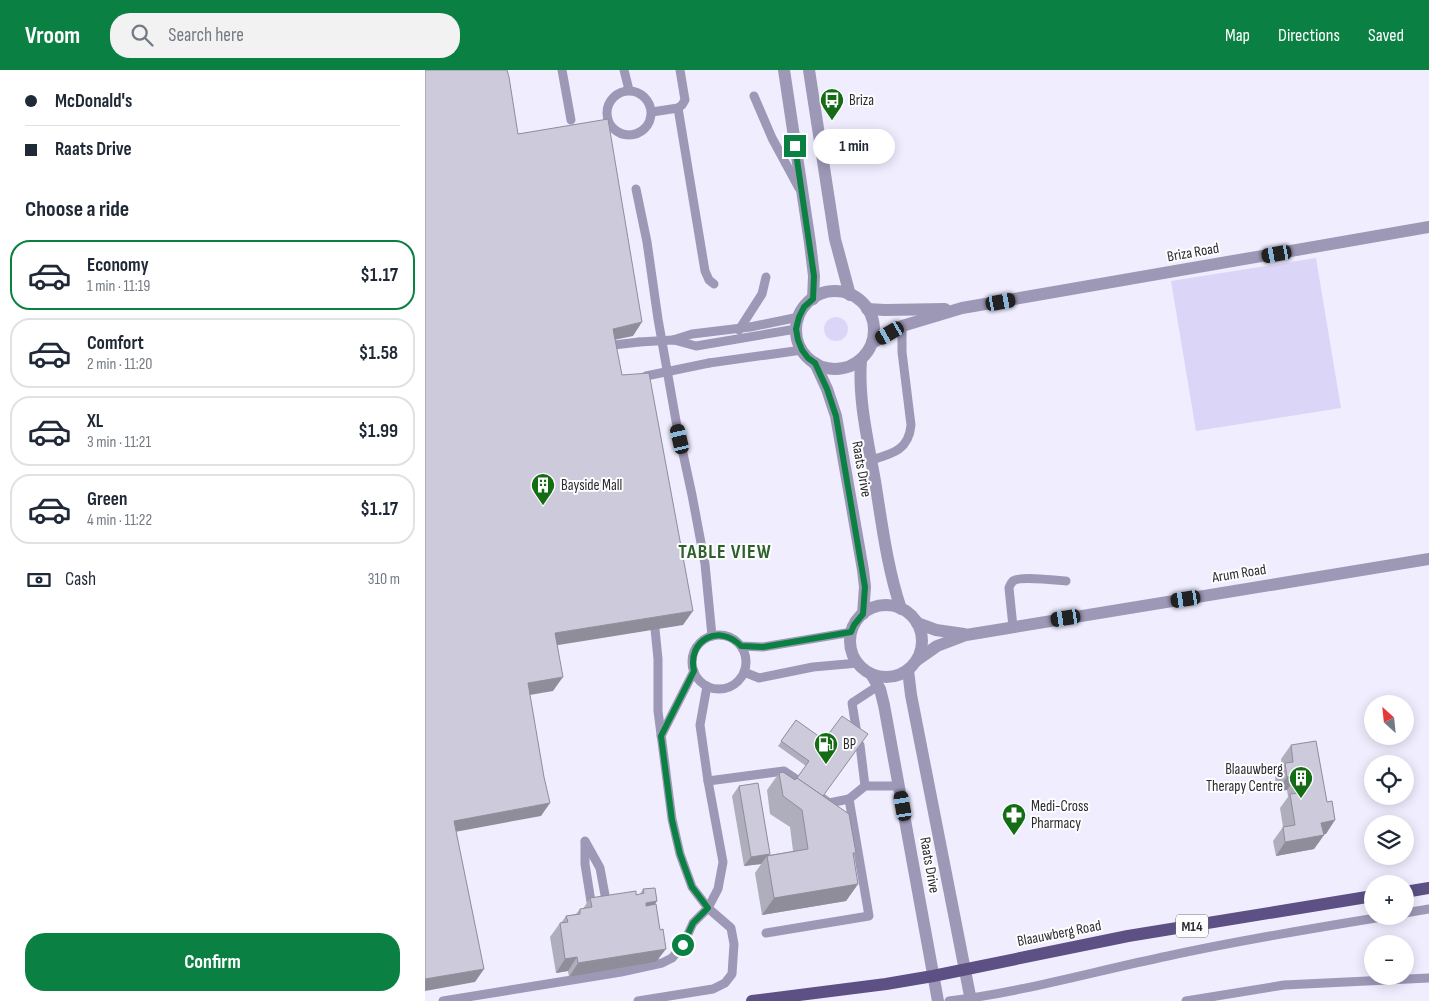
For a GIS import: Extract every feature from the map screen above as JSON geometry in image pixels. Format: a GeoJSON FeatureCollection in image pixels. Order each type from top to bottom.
{"type":"FeatureCollection","features":[{"type":"Feature","properties":{"kind":"main road"},"geometry":{"type":"LineString","coordinates":[[1414,890],[1429,888]]}},
{"type":"Feature","properties":{"kind":"main road","name":"Blaauwberg Road"},"geometry":{"type":"LineString","coordinates":[[752,1001],[886,984],[1128,936],[1364,897]]}},
{"type":"Feature","properties":{"kind":"street"},"geometry":{"type":"LineString","coordinates":[[784,70],[814,276],[813,299]]}},
{"type":"Feature","properties":{"kind":"street"},"geometry":{"type":"LineString","coordinates":[[809,70],[835,239],[850,294]]}},
{"type":"Feature","properties":{"kind":"street","name":"Briza Road"},"geometry":{"type":"LineString","coordinates":[[872,343],[902,326],[962,308],[1429,227]]}},
{"type":"Feature","properties":{"kind":"street"},"geometry":{"type":"LineString","coordinates":[[834,292],[850,294],[863,303],[874,325],[874,334],[872,343],[861,360],[843,368],[833,369],[824,367],[808,358],[798,340],[798,323],[804,307],[813,299],[819,295],[834,292]]}},
{"type":"Feature","properties":{"kind":"street","name":"Briza Road"},"geometry":{"type":"LineString","coordinates":[[867,309],[962,308]]}},
{"type":"Feature","properties":{"kind":"street","name":"Raats Drive"},"geometry":{"type":"LineString","coordinates":[[861,360],[859,380],[871,460],[891,580],[901,609]]}},
{"type":"Feature","properties":{"kind":"street","name":"Raats Drive"},"geometry":{"type":"LineString","coordinates":[[815,363],[827,389],[836,416],[863,570],[865,597],[863,614]]}},
{"type":"Feature","properties":{"kind":"street","name":"Arum Road"},"geometry":{"type":"LineString","coordinates":[[917,660],[937,646],[966,635],[1429,558]]}},
{"type":"Feature","properties":{"kind":"street"},"geometry":{"type":"LineString","coordinates":[[893,606],[907,612],[917,623],[922,635],[922,648],[917,660],[907,670],[901,674],[886,677],[871,674],[858,664],[854,658],[851,646],[851,632],[863,614],[870,610],[893,606]]}},
{"type":"Feature","properties":{"kind":"street","name":"Arum Road"},"geometry":{"type":"LineString","coordinates":[[917,623],[936,630],[966,635]]}},
{"type":"Feature","properties":{"kind":"street","name":"Raats Drive"},"geometry":{"type":"LineString","coordinates":[[907,670],[971,1000]]}},
{"type":"Feature","properties":{"kind":"street","name":"Raats Drive"},"geometry":{"type":"LineString","coordinates":[[871,674],[878,686],[884,705],[938,1001]]}},
{"type":"Feature","properties":{"kind":"lane"},"geometry":{"type":"LineString","coordinates":[[562,70],[571,120]]}},
{"type":"Feature","properties":{"kind":"lane"},"geometry":{"type":"LineString","coordinates":[[624,70],[629,90]]}},
{"type":"Feature","properties":{"kind":"lane"},"geometry":{"type":"LineString","coordinates":[[652,112],[683,106],[685,100],[680,70]]}},
{"type":"Feature","properties":{"kind":"lane"},"geometry":{"type":"LineString","coordinates":[[629,90],[640,93],[649,101],[652,112],[649,123],[641,132],[630,135],[619,132],[611,125],[607,114],[610,102],[618,94],[629,90]]}},
{"type":"Feature","properties":{"kind":"lane"},"geometry":{"type":"LineString","coordinates":[[754,96],[772,138],[803,195]]}},
{"type":"Feature","properties":{"kind":"lane"},"geometry":{"type":"LineString","coordinates":[[678,108],[705,271],[709,280],[714,284]]}},
{"type":"Feature","properties":{"kind":"lane"},"geometry":{"type":"LineString","coordinates":[[636,189],[647,242],[676,421],[705,564],[712,636]]}},
{"type":"Feature","properties":{"kind":"lane"},"geometry":{"type":"LineString","coordinates":[[736,339],[739,327],[762,294],[766,277]]}},
{"type":"Feature","properties":{"kind":"lane"},"geometry":{"type":"LineString","coordinates":[[608,355],[614,344],[673,340],[692,334],[739,327],[798,323]]}},
{"type":"Feature","properties":{"kind":"lane"},"geometry":{"type":"LineString","coordinates":[[673,340],[696,346],[712,344],[798,323]]}},
{"type":"Feature","properties":{"kind":"lane"},"geometry":{"type":"LineString","coordinates":[[871,460],[886,456],[904,446],[911,432],[902,352],[902,326]]}},
{"type":"Feature","properties":{"kind":"lane"},"geometry":{"type":"LineString","coordinates":[[642,377],[709,363],[802,350]]}},
{"type":"Feature","properties":{"kind":"lane"},"geometry":{"type":"LineString","coordinates":[[1013,627],[1009,588],[1013,581],[1021,579],[1066,581]]}},
{"type":"Feature","properties":{"kind":"lane"},"geometry":{"type":"LineString","coordinates":[[638,1001],[713,989],[725,984],[732,974],[734,944],[731,928],[708,908],[692,887],[680,854],[672,820],[658,711],[658,659],[655,629]]}},
{"type":"Feature","properties":{"kind":"lane"},"geometry":{"type":"LineString","coordinates":[[741,646],[763,647],[851,632]]}},
{"type":"Feature","properties":{"kind":"lane"},"geometry":{"type":"LineString","coordinates":[[720,634],[735,640],[741,646],[747,663],[739,680],[723,688],[707,686],[699,679],[694,671],[692,662],[698,646],[712,636],[720,634]]}},
{"type":"Feature","properties":{"kind":"lane"},"geometry":{"type":"LineString","coordinates":[[744,672],[759,678],[813,667],[858,664]]}},
{"type":"Feature","properties":{"kind":"lane"},"geometry":{"type":"LineString","coordinates":[[661,736],[694,671]]}},
{"type":"Feature","properties":{"kind":"lane"},"geometry":{"type":"LineString","coordinates":[[443,1001],[604,970],[623,971],[662,962],[672,958],[683,945],[693,923],[708,908],[719,886],[723,862],[700,725],[707,686]]}},
{"type":"Feature","properties":{"kind":"lane"},"geometry":{"type":"LineString","coordinates":[[857,734],[852,703],[878,686]]}},
{"type":"Feature","properties":{"kind":"lane"},"geometry":{"type":"LineString","coordinates":[[859,746],[865,786]]}},
{"type":"Feature","properties":{"kind":"lane"},"geometry":{"type":"LineString","coordinates":[[708,781],[784,771],[796,779]]}},
{"type":"Feature","properties":{"kind":"lane"},"geometry":{"type":"LineString","coordinates":[[822,798],[829,803],[849,799],[865,786],[899,786]]}},
{"type":"Feature","properties":{"kind":"lane"},"geometry":{"type":"LineString","coordinates":[[766,933],[869,916],[849,799]]}},
{"type":"Feature","properties":{"kind":"lane"},"geometry":{"type":"LineString","coordinates":[[594,917],[585,864],[585,841],[600,868],[608,914]]}},
{"type":"Feature","properties":{"kind":"lane"},"geometry":{"type":"LineString","coordinates":[[1414,912],[1429,910]]}},
{"type":"Feature","properties":{"kind":"lane"},"geometry":{"type":"LineString","coordinates":[[949,1001],[971,1000],[1168,956],[1364,920]]}},
{"type":"Feature","properties":{"kind":"lane"},"geometry":{"type":"LineString","coordinates":[[619,962],[623,971]]}},
{"type":"Feature","properties":{"kind":"lane"},"geometry":{"type":"LineString","coordinates":[[1186,1001],[1284,984],[1429,978]]}},
{"type":"Feature","properties":{"kind":"shaded area"},"geometry":{"type":"Polygon","coordinates":[[[1316,258],[1341,408],[1196,431],[1171,281],[1316,258]]]}},
{"type":"Feature","properties":{"kind":"shaded area"},"geometry":{"type":"Polygon","coordinates":[[[836,317],[844,321],[848,329],[844,337],[836,341],[828,337],[824,329],[828,321],[836,317]]]}},
{"type":"Feature","properties":{"kind":"building","name":"Bayside Mall"},"geometry":{"type":"Polygon","coordinates":[[[425,70],[507,70],[518,134],[608,119],[642,322],[613,329],[622,375],[649,373],[693,611],[555,633],[563,677],[528,683],[550,803],[454,821],[484,969],[425,979],[425,70]]]}},
{"type":"Feature","properties":{"kind":"building"},"geometry":{"type":"Polygon","coordinates":[[[842,716],[868,734],[823,796],[797,778],[809,761],[781,741],[796,720],[824,740],[842,716]]]}},
{"type":"Feature","properties":{"kind":"building","name":"Blaauwberg Therapy Centre"},"geometry":{"type":"Polygon","coordinates":[[[1316,741],[1327,802],[1332,801],[1335,820],[1321,823],[1324,835],[1285,842],[1283,827],[1295,825],[1290,794],[1299,793],[1297,776],[1287,777],[1285,763],[1293,762],[1291,745],[1316,741]]]}},
{"type":"Feature","properties":{"kind":"building"},"geometry":{"type":"Polygon","coordinates":[[[783,772],[795,780],[797,778],[849,814],[856,853],[853,853],[858,884],[774,898],[767,856],[808,849],[802,810],[783,796],[779,773],[783,772]]]}},
{"type":"Feature","properties":{"kind":"building"},"geometry":{"type":"Polygon","coordinates":[[[758,783],[770,854],[751,857],[739,786],[758,783]]]}},
{"type":"Feature","properties":{"kind":"building"},"geometry":{"type":"Polygon","coordinates":[[[655,888],[657,901],[646,903],[646,906],[656,904],[660,930],[663,929],[666,949],[578,963],[577,957],[565,959],[560,923],[568,922],[566,916],[580,914],[580,909],[592,907],[590,898],[636,891],[636,895],[644,893],[643,889],[655,888]]]}},
{"type":"Feature","properties":{"kind":"place","name":"Briza"},"geometry":{"type":"Point","coordinates":[832,121]}},
{"type":"Feature","properties":{"kind":"place","name":"Bayside Mall"},"geometry":{"type":"Point","coordinates":[543,506]}},
{"type":"Feature","properties":{"kind":"place","name":"BP"},"geometry":{"type":"Point","coordinates":[826,765]}},
{"type":"Feature","properties":{"kind":"place","name":"Blaauwberg Therapy Centre"},"geometry":{"type":"Point","coordinates":[1301,799]}},
{"type":"Feature","properties":{"kind":"place","name":"Medi-Cross Pharmacy"},"geometry":{"type":"Point","coordinates":[1014,836]}},
{"type":"Feature","properties":{"kind":"district","name":"TABLE VIEW"},"geometry":{"type":"Point","coordinates":[725,551]}},
{"type":"Feature","properties":{"kind":"route"},"geometry":{"type":"LineString","coordinates":[[683,945],[693,923],[708,908],[692,887],[680,854],[672,820],[661,736],[694,671],[692,662],[698,646],[704,640],[720,634],[728,636],[741,646],[763,647],[851,632],[863,614],[865,597],[863,570],[836,416],[827,389],[815,363],[802,350],[796,329],[804,307],[813,299],[814,276],[795,146]]}}]}
